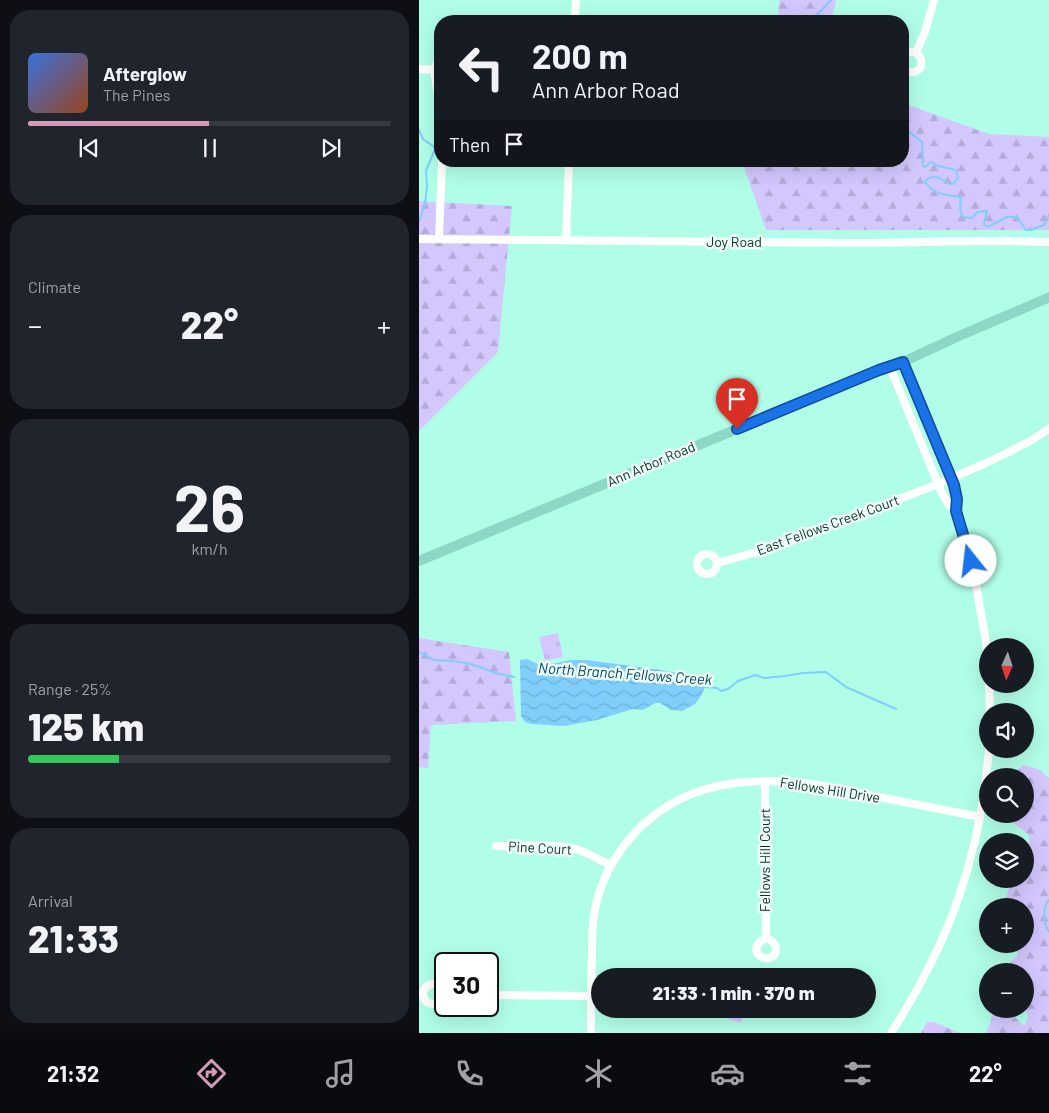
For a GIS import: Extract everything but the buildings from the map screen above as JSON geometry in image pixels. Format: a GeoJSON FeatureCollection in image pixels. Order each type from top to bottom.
{"type":"FeatureCollection","features":[{"type":"Feature","properties":{"kind":"main road","name":"Ann Arbor Road"},"geometry":{"type":"LineString","coordinates":[[419,561],[856,379],[903,362],[1049,297]]}},
{"type":"Feature","properties":{"kind":"street"},"geometry":{"type":"LineString","coordinates":[[576,15],[577,0]]}},
{"type":"Feature","properties":{"kind":"street"},"geometry":{"type":"LineString","coordinates":[[916,53],[925,32],[934,0]]}},
{"type":"Feature","properties":{"kind":"street"},"geometry":{"type":"LineString","coordinates":[[909,53],[916,53],[922,61],[919,70],[909,72]]}},
{"type":"Feature","properties":{"kind":"street"},"geometry":{"type":"LineString","coordinates":[[419,69],[434,70]]}},
{"type":"Feature","properties":{"kind":"street"},"geometry":{"type":"LineString","coordinates":[[439,238],[442,167]]}},
{"type":"Feature","properties":{"kind":"street"},"geometry":{"type":"LineString","coordinates":[[566,240],[569,167]]}},
{"type":"Feature","properties":{"kind":"street","name":"Joy Road"},"geometry":{"type":"LineString","coordinates":[[419,239],[840,243],[1049,242]]}},
{"type":"Feature","properties":{"kind":"street"},"geometry":{"type":"LineString","coordinates":[[903,362],[954,485],[957,499],[956,511],[971,561],[985,638]]}},
{"type":"Feature","properties":{"kind":"street"},"geometry":{"type":"LineString","coordinates":[[890,367],[941,491],[948,504],[956,511]]}},
{"type":"Feature","properties":{"kind":"street","name":"East Fellows Creek Court"},"geometry":{"type":"LineString","coordinates":[[717,563],[777,547],[938,484],[999,457],[1049,428]]}},
{"type":"Feature","properties":{"kind":"street","name":"Fellows Hill Drive"},"geometry":{"type":"LineString","coordinates":[[592,968],[593,919],[600,889],[618,852],[637,830],[656,814],[673,802],[693,793],[715,786],[738,783],[765,781],[793,782],[979,817]]}},
{"type":"Feature","properties":{"kind":"street","name":"Fellows Hill Court"},"geometry":{"type":"LineString","coordinates":[[765,781],[766,938]]}},
{"type":"Feature","properties":{"kind":"street"},"geometry":{"type":"LineString","coordinates":[[891,1033],[919,987],[945,934],[965,875],[979,821]]}},
{"type":"Feature","properties":{"kind":"street","name":"Pine Court"},"geometry":{"type":"LineString","coordinates":[[496,846],[574,849],[611,865]]}},
{"type":"Feature","properties":{"kind":"street"},"geometry":{"type":"LineString","coordinates":[[499,995],[591,996]]}},
{"type":"Feature","properties":{"kind":"street","name":"Fellows Hill Drive"},"geometry":{"type":"LineString","coordinates":[[591,1018],[591,1033]]}},
{"type":"Feature","properties":{"kind":"green space"},"geometry":{"type":"Polygon","coordinates":[[[779,0],[836,0],[832,15],[778,15],[779,0]]]}},
{"type":"Feature","properties":{"kind":"green space"},"geometry":{"type":"Polygon","coordinates":[[[909,105],[989,134],[1049,137],[1049,230],[766,230],[744,167],[909,167],[909,105]]]}},
{"type":"Feature","properties":{"kind":"green space"},"geometry":{"type":"Polygon","coordinates":[[[419,201],[512,206],[498,352],[419,431],[419,201]]]}},
{"type":"Feature","properties":{"kind":"green space"},"geometry":{"type":"Polygon","coordinates":[[[558,633],[563,657],[545,661],[539,637],[558,633]]]}},
{"type":"Feature","properties":{"kind":"green space"},"geometry":{"type":"Polygon","coordinates":[[[419,638],[509,652],[516,721],[431,725],[428,768],[419,767],[419,638]]]}},
{"type":"Feature","properties":{"kind":"green space"},"geometry":{"type":"Polygon","coordinates":[[[1024,765],[1034,768],[1020,768],[1024,765]]]}},
{"type":"Feature","properties":{"kind":"green space"},"geometry":{"type":"Polygon","coordinates":[[[1034,768],[1040,770],[1049,778],[1049,1033],[986,1033],[992,1018],[1015,1018],[1024,1026],[1028,1018],[1034,1018],[1034,963],[1009,963],[1017,956],[1018,953],[1034,953],[1034,898],[1006,898],[1009,888],[1034,888],[1034,833],[1026,833],[1013,823],[1034,823],[1034,768]]]}},
{"type":"Feature","properties":{"kind":"green space"},"geometry":{"type":"Polygon","coordinates":[[[728,1018],[742,1018],[741,1023],[728,1018]]]}},
{"type":"Feature","properties":{"kind":"green space"},"geometry":{"type":"Polygon","coordinates":[[[927,1022],[934,1022],[960,1033],[921,1033],[927,1022]]]}},
{"type":"Feature","properties":{"kind":"water"},"geometry":{"type":"Polygon","coordinates":[[[527,659],[542,666],[571,660],[587,660],[661,670],[688,675],[697,679],[705,687],[695,704],[682,711],[671,710],[660,703],[655,703],[643,710],[633,709],[597,720],[564,726],[531,724],[525,722],[521,716],[520,660],[527,659]]]}},
{"type":"Feature","properties":{"kind":"waterway"},"geometry":{"type":"LineString","coordinates":[[817,15],[831,0]]}},
{"type":"Feature","properties":{"kind":"waterway","name":"North Branch Fellows Creek"},"geometry":{"type":"LineString","coordinates":[[419,130],[423,139],[434,148]]}},
{"type":"Feature","properties":{"kind":"waterway"},"geometry":{"type":"LineString","coordinates":[[909,132],[922,142],[923,166],[925,167],[931,162],[938,166],[956,170],[958,178],[953,184],[935,177],[925,181],[936,192],[961,197],[961,212],[964,217],[972,218],[977,212],[987,211],[984,224],[987,227],[1007,217],[1017,217],[1026,230],[1031,230],[1044,225],[1050,213]]}},
{"type":"Feature","properties":{"kind":"waterway","name":"North Branch Fellows Creek"},"geometry":{"type":"LineString","coordinates":[[419,222],[425,204],[426,171],[434,151]]}},
{"type":"Feature","properties":{"kind":"waterway","name":"North Branch Fellows Creek"},"geometry":{"type":"LineString","coordinates":[[419,652],[434,660],[471,664],[514,677]]}},
{"type":"Feature","properties":{"kind":"waterway","name":"North Branch Fellows Creek"},"geometry":{"type":"LineString","coordinates":[[704,687],[717,688],[721,691],[728,689],[738,681],[755,675],[764,678],[826,672],[846,687],[896,709]]}},
{"type":"Feature","properties":{"kind":"waterway"},"geometry":{"type":"LineString","coordinates":[[1050,899],[1047,902],[1044,916],[1050,933]]}},
{"type":"Feature","properties":{"kind":"route"},"geometry":{"type":"LineString","coordinates":[[737,429],[879,370],[903,362],[954,485],[957,499],[956,511],[971,561]]}}]}
